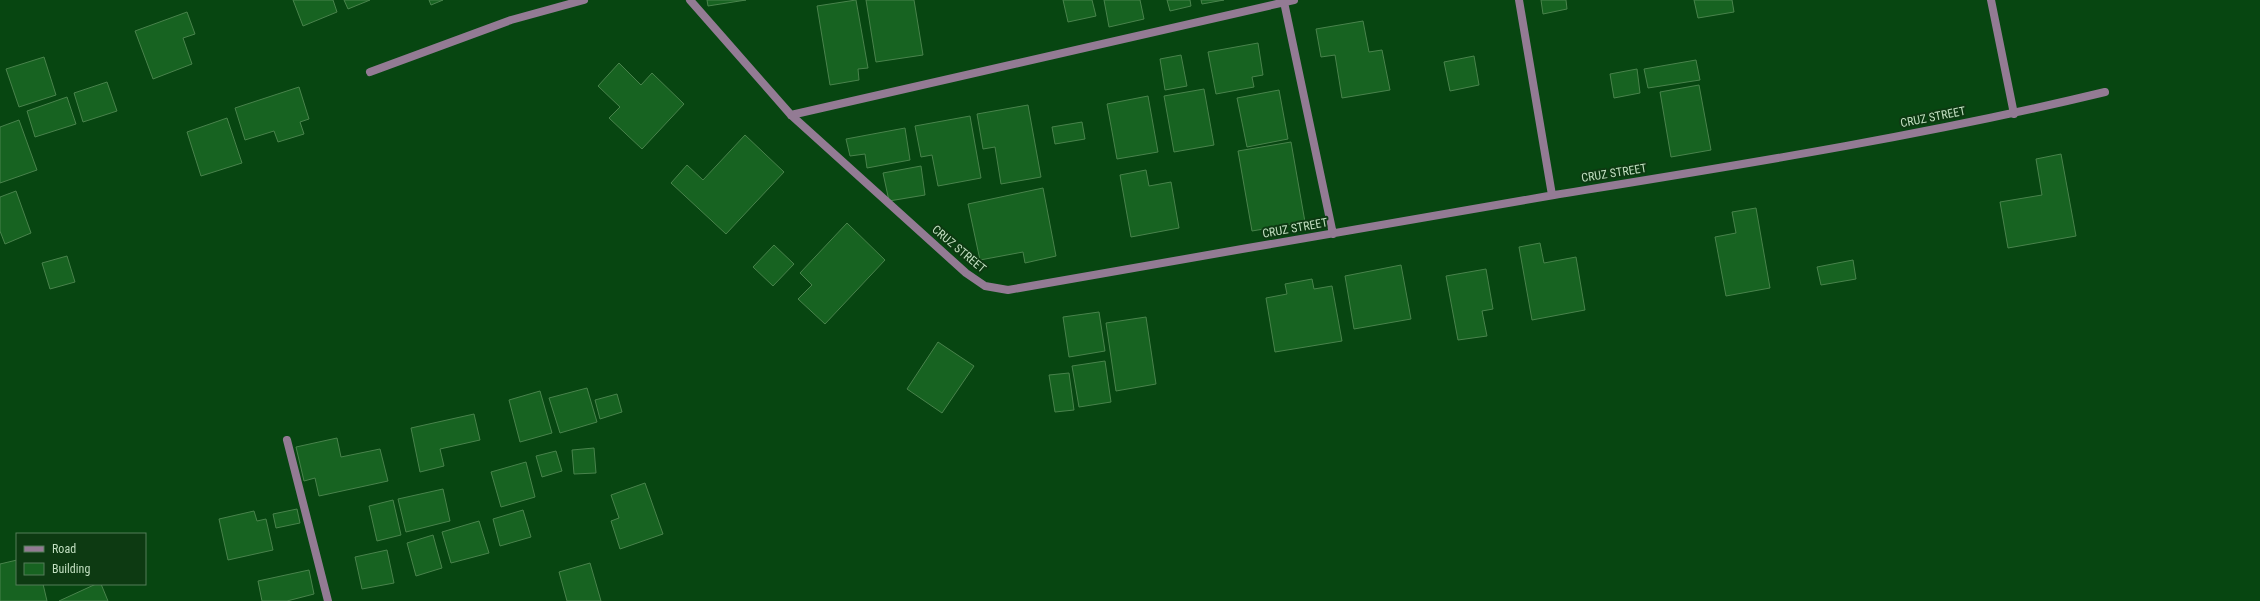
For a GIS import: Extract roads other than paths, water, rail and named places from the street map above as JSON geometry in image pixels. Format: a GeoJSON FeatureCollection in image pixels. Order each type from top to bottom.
{"type":"FeatureCollection","features":[{"type":"Feature","properties":{"kind":"street"},"geometry":{"type":"LineString","coordinates":[[370,72],[511,20],[584,0]]}},
{"type":"Feature","properties":{"kind":"street","name":"CRUZ STREET"},"geometry":{"type":"LineString","coordinates":[[690,0],[791,115],[966,273],[985,286],[1008,290],[1552,195],[1750,164],[2014,114],[2105,92]]}},
{"type":"Feature","properties":{"kind":"street"},"geometry":{"type":"LineString","coordinates":[[791,115],[1294,0]]}},
{"type":"Feature","properties":{"kind":"street"},"geometry":{"type":"LineString","coordinates":[[1518,0],[1552,195]]}},
{"type":"Feature","properties":{"kind":"street"},"geometry":{"type":"LineString","coordinates":[[1991,0],[2014,114]]}},
{"type":"Feature","properties":{"kind":"street"},"geometry":{"type":"LineString","coordinates":[[1284,2],[1334,234]]}},
{"type":"Feature","properties":{"kind":"street"},"geometry":{"type":"LineString","coordinates":[[287,440],[328,601]]}}]}
